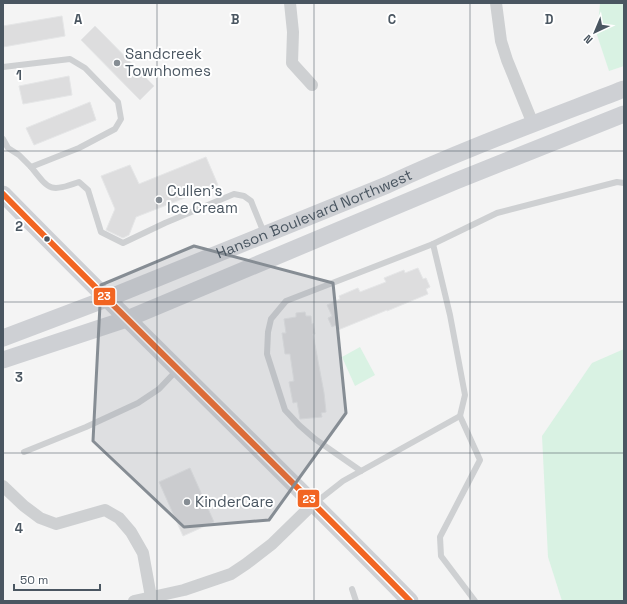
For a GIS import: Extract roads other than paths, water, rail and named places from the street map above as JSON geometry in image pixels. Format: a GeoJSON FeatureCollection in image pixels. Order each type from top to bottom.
{"type":"FeatureCollection","features":[{"type":"Feature","properties":{"kind":"main road","name":"Hanson Boulevard Northwest"},"geometry":{"type":"LineString","coordinates":[[3,338],[106,299],[533,124],[624,89]]}},
{"type":"Feature","properties":{"kind":"main road"},"geometry":{"type":"LineString","coordinates":[[423,195],[437,180],[624,105]]}},
{"type":"Feature","properties":{"kind":"main road","name":"Hanson Boulevard Northwest"},"geometry":{"type":"LineString","coordinates":[[3,360],[127,320],[423,195],[624,114]]}},
{"type":"Feature","properties":{"kind":"main road"},"geometry":{"type":"LineString","coordinates":[[3,194],[106,299],[314,503],[410,601]]}},
{"type":"Feature","properties":{"kind":"street"},"geometry":{"type":"LineString","coordinates":[[290,3],[292,64],[312,85]]}},
{"type":"Feature","properties":{"kind":"street"},"geometry":{"type":"LineString","coordinates":[[496,3],[501,41],[533,124]]}},
{"type":"Feature","properties":{"kind":"street"},"geometry":{"type":"LineString","coordinates":[[3,486],[24,506],[40,518],[56,524],[105,510],[119,518],[131,532],[143,553],[151,597]]}},
{"type":"Feature","properties":{"kind":"street"},"geometry":{"type":"LineString","coordinates":[[134,601],[184,590],[231,574],[272,544],[314,503]]}},
{"type":"Feature","properties":{"kind":"lane"},"geometry":{"type":"LineString","coordinates":[[3,67],[70,59],[85,68],[118,102],[121,119],[115,129],[79,148],[31,167]]}},
{"type":"Feature","properties":{"kind":"lane"},"geometry":{"type":"LineString","coordinates":[[3,140],[6,150],[19,155],[49,186],[55,189],[79,182],[88,190],[101,232],[123,243],[234,194],[244,196],[251,201],[265,234]]}},
{"type":"Feature","properties":{"kind":"lane"},"geometry":{"type":"LineString","coordinates":[[361,471],[315,439],[285,410],[267,354],[268,332],[271,319],[286,301],[433,244],[497,213],[618,182],[624,183]]}},
{"type":"Feature","properties":{"kind":"lane"},"geometry":{"type":"LineString","coordinates":[[433,244],[450,315],[465,395],[460,416],[480,460],[440,537],[441,556],[475,601]]}},
{"type":"Feature","properties":{"kind":"lane"},"geometry":{"type":"LineString","coordinates":[[24,452],[86,427],[138,402],[159,389],[178,368]]}},
{"type":"Feature","properties":{"kind":"lane"},"geometry":{"type":"LineString","coordinates":[[314,503],[343,481],[460,416]]}},
{"type":"Feature","properties":{"kind":"lane"},"geometry":{"type":"LineString","coordinates":[[352,589],[356,601]]}},
{"type":"Feature","properties":{"kind":"place","name":"Sandcreek Townhomes"},"geometry":{"type":"Point","coordinates":[117,63]}},
{"type":"Feature","properties":{"kind":"place","name":"Cullen's Ice Cream"},"geometry":{"type":"Point","coordinates":[159,200]}},
{"type":"Feature","properties":{"kind":"place","name":"KinderCare"},"geometry":{"type":"Point","coordinates":[187,502]}}]}
